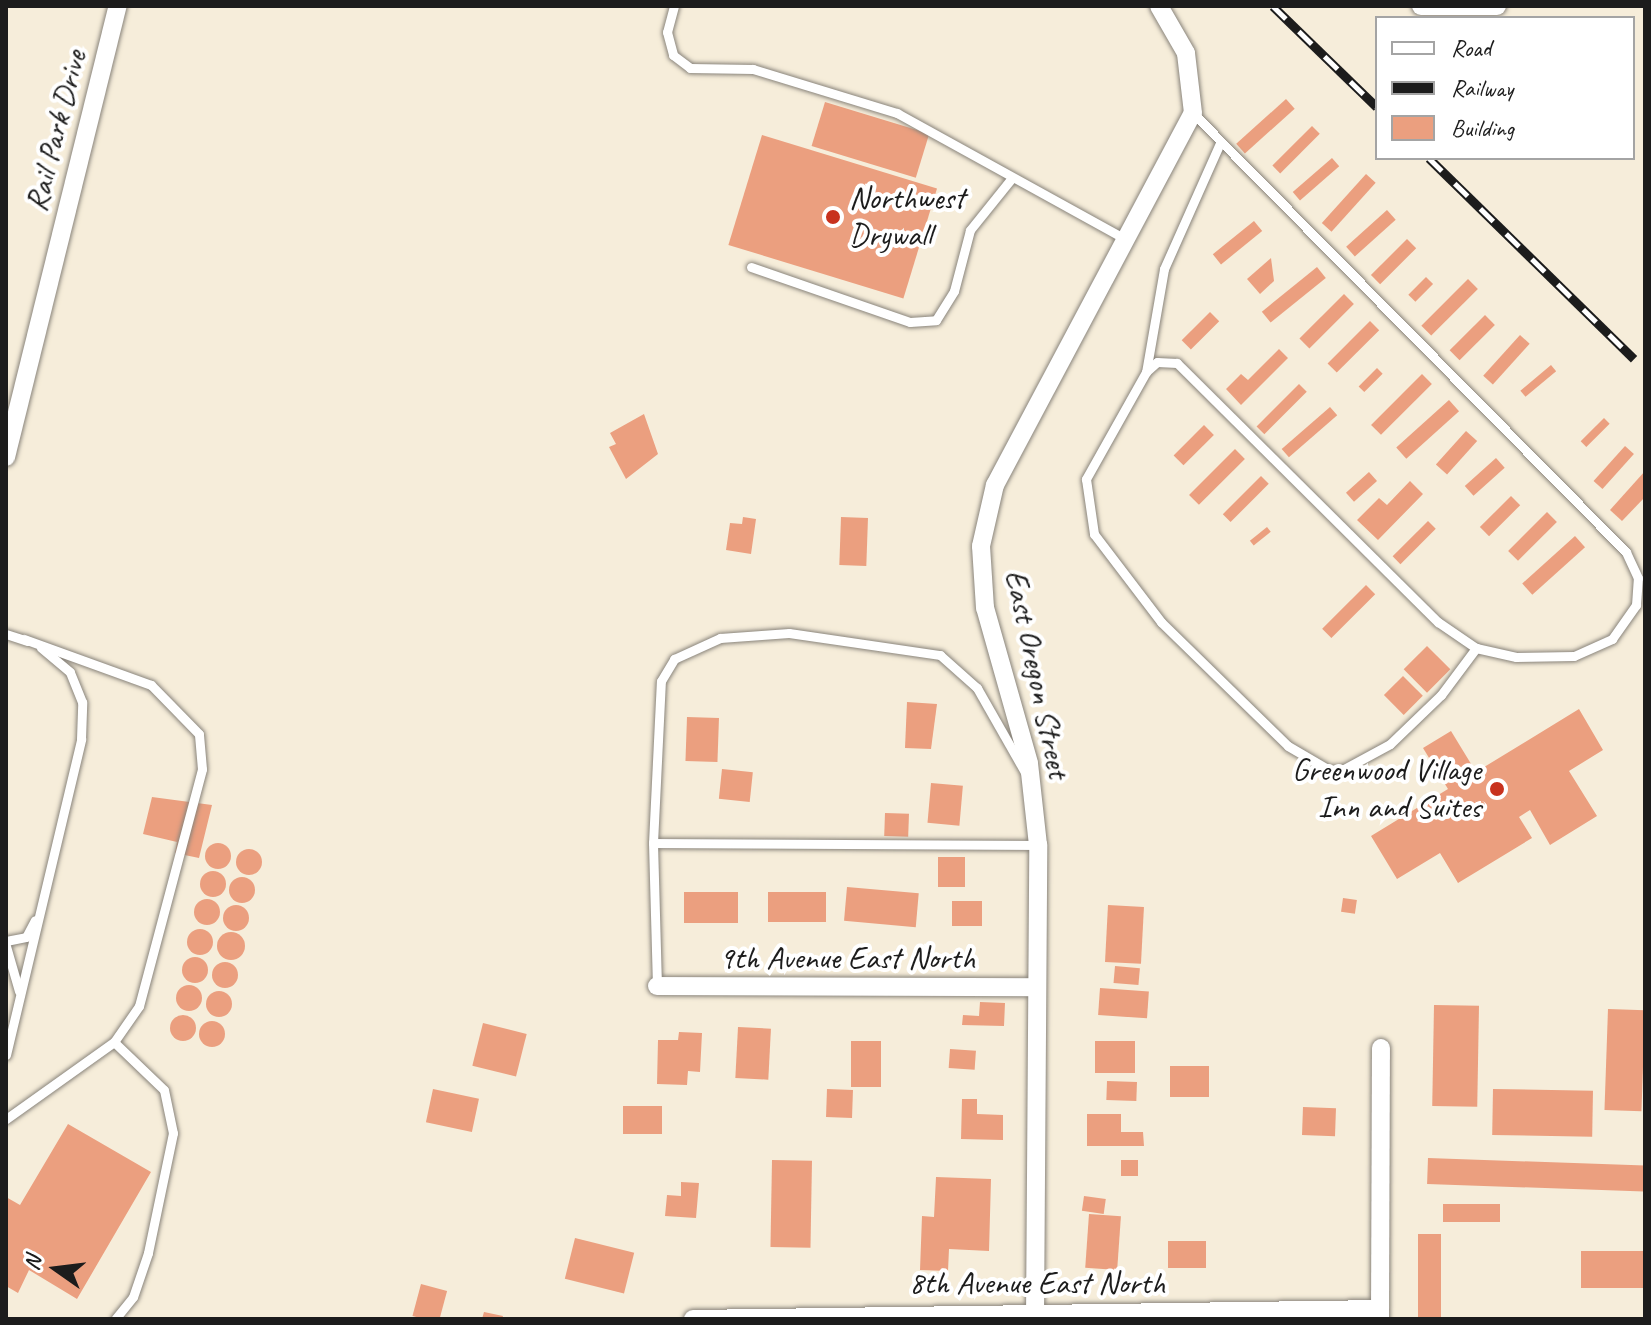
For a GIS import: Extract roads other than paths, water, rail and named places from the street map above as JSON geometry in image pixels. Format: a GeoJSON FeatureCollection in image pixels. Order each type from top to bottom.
{"type":"FeatureCollection","features":[{"type":"Feature","properties":{"kind":"street","name":"Rail Park Drive"},"geometry":{"type":"LineString","coordinates":[[6,457],[118,6]]}},
{"type":"Feature","properties":{"kind":"street"},"geometry":{"type":"LineString","coordinates":[[1159,6],[1186,53],[1193,113]]}},
{"type":"Feature","properties":{"kind":"street"},"geometry":{"type":"LineString","coordinates":[[1421,6],[1497,6]]}},
{"type":"Feature","properties":{"kind":"street","name":"East Oregon Street"},"geometry":{"type":"LineString","coordinates":[[1035,1316],[1038,845],[1031,781],[985,608],[985,515],[1122,237],[1166,171],[1193,113]]}},
{"type":"Feature","properties":{"kind":"street","name":"9th Avenue East North"},"geometry":{"type":"LineString","coordinates":[[657,986],[1037,987]]}},
{"type":"Feature","properties":{"kind":"street"},"geometry":{"type":"LineString","coordinates":[[1380,1314],[1381,1048]]}},
{"type":"Feature","properties":{"kind":"street","name":"8th Avenue East North"},"geometry":{"type":"LineString","coordinates":[[693,1316],[1380,1314]]}},
{"type":"Feature","properties":{"kind":"lane"},"geometry":{"type":"LineString","coordinates":[[674,6],[667,32],[673,55],[690,68],[753,69],[897,113],[1011,179],[1122,237]]}},
{"type":"Feature","properties":{"kind":"lane"},"geometry":{"type":"LineString","coordinates":[[1193,113],[1634,565],[1636,605],[1600,647],[1546,658],[1476,648],[1438,622],[1177,363],[1157,362],[1146,372],[1091,466],[1084,492],[1088,519],[1102,549],[1161,622],[1295,752],[1329,770],[1375,755],[1441,695],[1476,648]]}},
{"type":"Feature","properties":{"kind":"lane"},"geometry":{"type":"LineString","coordinates":[[1146,372],[1164,269],[1220,143]]}},
{"type":"Feature","properties":{"kind":"lane"},"geometry":{"type":"LineString","coordinates":[[751,267],[910,322],[936,320],[954,291],[970,230],[1011,179]]}},
{"type":"Feature","properties":{"kind":"lane"},"geometry":{"type":"LineString","coordinates":[[657,986],[653,843],[661,681],[674,659],[720,638],[789,633],[940,655],[977,688],[1031,781]]}},
{"type":"Feature","properties":{"kind":"lane"},"geometry":{"type":"LineString","coordinates":[[6,634],[151,685],[199,734],[202,769],[139,1006],[114,1042],[6,1119]]}},
{"type":"Feature","properties":{"kind":"lane"},"geometry":{"type":"LineString","coordinates":[[6,1055],[81,739],[82,702],[70,672],[24,639]]}},
{"type":"Feature","properties":{"kind":"lane"},"geometry":{"type":"LineString","coordinates":[[653,843],[1038,845]]}},
{"type":"Feature","properties":{"kind":"lane"},"geometry":{"type":"LineString","coordinates":[[16,1020],[20,980],[6,943],[31,929],[48,881]]}},
{"type":"Feature","properties":{"kind":"lane"},"geometry":{"type":"LineString","coordinates":[[114,1042],[164,1090],[173,1133],[148,1253],[133,1297],[115,1319]]}},
{"type":"Feature","properties":{"kind":"railway"},"geometry":{"type":"LineString","coordinates":[[1273,6],[1375,105]]}},
{"type":"Feature","properties":{"kind":"railway"},"geometry":{"type":"LineString","coordinates":[[1431,160],[1634,359]]}},
{"type":"Feature","properties":{"kind":"place","name":"Northwest Drywall"},"geometry":{"type":"Point","coordinates":[833,217]}},
{"type":"Feature","properties":{"kind":"place","name":"Greenwood Village Inn and Suites"},"geometry":{"type":"Point","coordinates":[1497,789]}}]}
